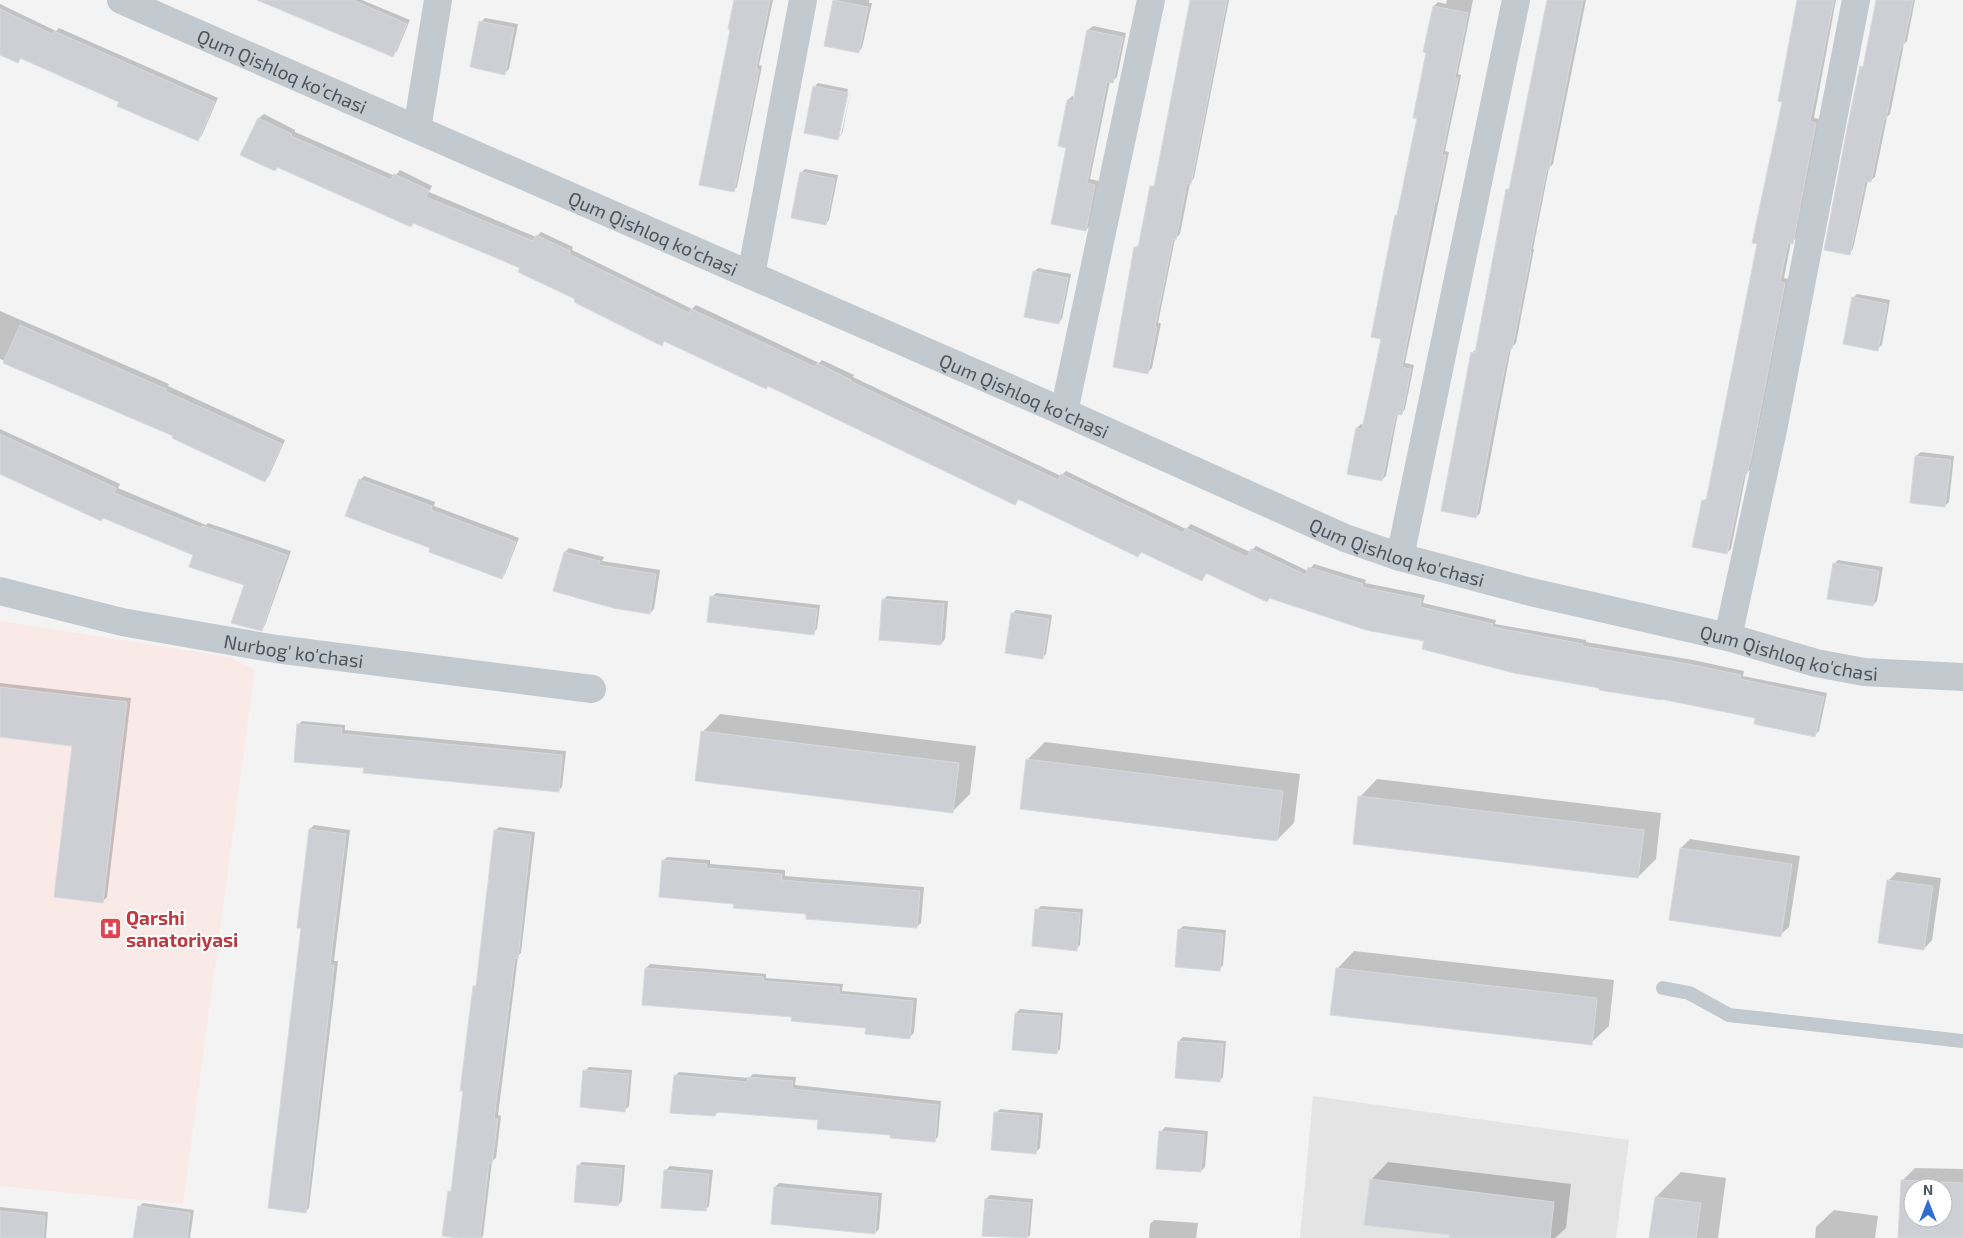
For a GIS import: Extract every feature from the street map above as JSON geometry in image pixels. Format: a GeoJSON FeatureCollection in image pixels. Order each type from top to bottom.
{"type":"FeatureCollection","features":[{"type":"Feature","properties":{"kind":"street","name":"Qum Qishloq ko'chasi"},"geometry":{"type":"LineString","coordinates":[[121,0],[1064,412],[1345,538],[1400,557],[1531,592],[1728,638],[1816,663],[1864,672],[1963,676]]}},
{"type":"Feature","properties":{"kind":"street"},"geometry":{"type":"LineString","coordinates":[[417,129],[438,0]]}},
{"type":"Feature","properties":{"kind":"street"},"geometry":{"type":"LineString","coordinates":[[751,275],[803,0]]}},
{"type":"Feature","properties":{"kind":"street"},"geometry":{"type":"LineString","coordinates":[[1064,412],[1152,0]]}},
{"type":"Feature","properties":{"kind":"street"},"geometry":{"type":"LineString","coordinates":[[1400,557],[1516,0]]}},
{"type":"Feature","properties":{"kind":"street"},"geometry":{"type":"LineString","coordinates":[[1728,638],[1773,430],[1856,0]]}},
{"type":"Feature","properties":{"kind":"street","name":"Nurbog' ko'chasi"},"geometry":{"type":"LineString","coordinates":[[0,591],[122,622],[276,649],[592,689]]}},
{"type":"Feature","properties":{"kind":"lane"},"geometry":{"type":"LineString","coordinates":[[1663,988],[1689,993],[1729,1015],[1963,1041]]}},
{"type":"Feature","properties":{"kind":"shaded area","name":"Qarshi sanatoriyasi"},"geometry":{"type":"Polygon","coordinates":[[[0,621],[231,657],[255,670],[183,1204],[0,1186],[0,621]]]}},
{"type":"Feature","properties":{"kind":"shaded area"},"geometry":{"type":"Polygon","coordinates":[[[1313,1096],[1629,1140],[1616,1238],[1300,1238],[1313,1096]]]}},
{"type":"Feature","properties":{"kind":"building"},"geometry":{"type":"Polygon","coordinates":[[[257,0],[353,0],[407,24],[393,57],[257,0]]]}},
{"type":"Feature","properties":{"kind":"building"},"geometry":{"type":"Polygon","coordinates":[[[734,0],[770,0],[756,69],[759,70],[734,192],[699,185],[730,30],[728,29],[734,0]]]}},
{"type":"Feature","properties":{"kind":"building"},"geometry":{"type":"Polygon","coordinates":[[[833,0],[868,7],[859,53],[824,46],[833,0]]]}},
{"type":"Feature","properties":{"kind":"building"},"geometry":{"type":"Polygon","coordinates":[[[1190,0],[1227,0],[1191,184],[1187,183],[1176,240],[1173,239],[1155,327],[1157,327],[1148,374],[1113,367],[1134,247],[1138,248],[1150,186],[1154,187],[1190,0]]]}},
{"type":"Feature","properties":{"kind":"building"},"geometry":{"type":"Polygon","coordinates":[[[1547,0],[1583,0],[1549,170],[1547,169],[1530,252],[1512,349],[1509,348],[1494,420],[1476,518],[1441,511],[1471,352],[1475,353],[1506,189],[1509,190],[1547,0]]]}},
{"type":"Feature","properties":{"kind":"building"},"geometry":{"type":"Polygon","coordinates":[[[1797,0],[1834,0],[1810,121],[1816,123],[1793,244],[1788,243],[1780,282],[1785,283],[1751,459],[1747,474],[1744,474],[1727,554],[1692,547],[1702,500],[1706,501],[1757,244],[1752,243],[1782,102],[1778,101],[1797,0]]]}},
{"type":"Feature","properties":{"kind":"building"},"geometry":{"type":"Polygon","coordinates":[[[1876,0],[1913,0],[1871,182],[1865,181],[1850,255],[1824,250],[1860,66],[1863,67],[1876,0]]]}},
{"type":"Feature","properties":{"kind":"building"},"geometry":{"type":"Polygon","coordinates":[[[1433,6],[1468,13],[1455,78],[1458,78],[1442,155],[1446,155],[1402,367],[1411,369],[1402,415],[1396,414],[1382,481],[1347,474],[1356,428],[1362,429],[1381,339],[1371,337],[1395,215],[1397,215],[1417,118],[1413,118],[1426,53],[1423,52],[1433,6]]]}},
{"type":"Feature","properties":{"kind":"building"},"geometry":{"type":"Polygon","coordinates":[[[0,9],[52,34],[54,31],[215,102],[198,141],[117,106],[119,102],[20,58],[18,63],[0,55],[0,9]]]}},
{"type":"Feature","properties":{"kind":"building"},"geometry":{"type":"Polygon","coordinates":[[[479,21],[514,28],[505,75],[470,67],[479,21]]]}},
{"type":"Feature","properties":{"kind":"building"},"geometry":{"type":"Polygon","coordinates":[[[1087,30],[1123,37],[1113,83],[1107,82],[1087,183],[1095,185],[1086,231],[1051,224],[1066,148],[1058,146],[1067,100],[1073,101],[1087,30]]]}},
{"type":"Feature","properties":{"kind":"building"},"geometry":{"type":"Polygon","coordinates":[[[813,86],[848,93],[838,140],[804,133],[813,86]]]}},
{"type":"Feature","properties":{"kind":"building"},"geometry":{"type":"Polygon","coordinates":[[[258,118],[292,134],[291,136],[391,180],[394,174],[429,190],[426,197],[533,241],[536,235],[570,251],[569,254],[689,313],[691,309],[815,367],[817,363],[850,381],[1058,480],[1061,474],[1183,533],[1186,528],[1247,557],[1251,549],[1306,575],[1308,567],[1363,584],[1362,587],[1421,599],[1420,607],[1493,624],[1492,627],[1583,644],[1582,646],[1741,675],[1740,679],[1824,697],[1815,737],[1754,724],[1755,718],[1514,673],[1422,649],[1424,641],[1366,630],[1269,598],[1267,602],[1206,573],[1202,581],[1141,552],[1138,557],[1018,499],[1015,505],[768,386],[766,389],[664,341],[662,346],[574,302],[575,299],[518,272],[520,268],[413,223],[411,227],[277,167],[275,171],[240,155],[258,118]]]}},
{"type":"Feature","properties":{"kind":"building"},"geometry":{"type":"Polygon","coordinates":[[[800,172],[835,179],[826,225],[791,218],[800,172]]]}},
{"type":"Feature","properties":{"kind":"building"},"geometry":{"type":"Polygon","coordinates":[[[1033,271],[1068,278],[1059,324],[1024,317],[1033,271]]]}},
{"type":"Feature","properties":{"kind":"building"},"geometry":{"type":"Polygon","coordinates":[[[1852,297],[1887,304],[1878,351],[1843,344],[1852,297]]]}},
{"type":"Feature","properties":{"kind":"building"},"geometry":{"type":"Polygon","coordinates":[[[20,325],[166,389],[165,391],[282,444],[265,482],[172,438],[173,436],[3,363],[20,325]]]}},
{"type":"Feature","properties":{"kind":"building"},"geometry":{"type":"Polygon","coordinates":[[[0,434],[116,488],[114,493],[202,528],[203,526],[287,555],[262,631],[231,623],[244,585],[189,567],[193,555],[103,518],[101,521],[0,474],[0,434]]]}},
{"type":"Feature","properties":{"kind":"building"},"geometry":{"type":"Polygon","coordinates":[[[1915,456],[1951,460],[1945,507],[1910,503],[1915,456]]]}},
{"type":"Feature","properties":{"kind":"building"},"geometry":{"type":"Polygon","coordinates":[[[359,479],[432,506],[431,510],[516,542],[502,579],[429,552],[430,548],[345,516],[359,479]]]}},
{"type":"Feature","properties":{"kind":"building"},"geometry":{"type":"Polygon","coordinates":[[[564,552],[600,561],[599,565],[656,574],[650,614],[613,608],[553,591],[564,552]]]}},
{"type":"Feature","properties":{"kind":"building"},"geometry":{"type":"Polygon","coordinates":[[[1833,563],[1879,571],[1873,606],[1827,599],[1833,563]]]}},
{"type":"Feature","properties":{"kind":"building"},"geometry":{"type":"Polygon","coordinates":[[[710,596],[817,609],[814,635],[707,622],[710,596]]]}},
{"type":"Feature","properties":{"kind":"building"},"geometry":{"type":"Polygon","coordinates":[[[882,599],[944,604],[941,645],[879,640],[882,599]]]}},
{"type":"Feature","properties":{"kind":"building"},"geometry":{"type":"Polygon","coordinates":[[[1011,613],[1049,619],[1043,659],[1005,653],[1011,613]]]}},
{"type":"Feature","properties":{"kind":"building"},"geometry":{"type":"Polygon","coordinates":[[[0,687],[127,702],[103,903],[54,897],[72,746],[0,737],[0,687]]]}},
{"type":"Feature","properties":{"kind":"building"},"geometry":{"type":"Polygon","coordinates":[[[297,724],[342,728],[341,734],[562,755],[559,792],[363,773],[364,768],[294,762],[297,724]]]}},
{"type":"Feature","properties":{"kind":"building"},"geometry":{"type":"Polygon","coordinates":[[[701,731],[959,763],[953,813],[695,781],[701,731]]]}},
{"type":"Feature","properties":{"kind":"building"},"geometry":{"type":"Polygon","coordinates":[[[1026,759],[1283,791],[1277,841],[1020,809],[1026,759]]]}},
{"type":"Feature","properties":{"kind":"building"},"geometry":{"type":"Polygon","coordinates":[[[1358,796],[1644,830],[1638,878],[1353,844],[1358,796]]]}},
{"type":"Feature","properties":{"kind":"building"},"geometry":{"type":"Polygon","coordinates":[[[309,829],[346,834],[330,965],[334,965],[306,1213],[268,1208],[301,928],[297,928],[309,829]]]}},
{"type":"Feature","properties":{"kind":"building"},"geometry":{"type":"Polygon","coordinates":[[[494,830],[531,835],[518,959],[515,958],[494,1119],[498,1119],[492,1163],[489,1163],[480,1238],[458,1238],[442,1236],[448,1191],[451,1192],[463,1091],[460,1091],[473,986],[476,986],[494,830]]]}},
{"type":"Feature","properties":{"kind":"building"},"geometry":{"type":"Polygon","coordinates":[[[1680,848],[1792,864],[1781,937],[1669,920],[1680,848]]]}},
{"type":"Feature","properties":{"kind":"building"},"geometry":{"type":"Polygon","coordinates":[[[662,860],[707,864],[706,868],[782,874],[781,880],[920,891],[917,928],[806,919],[806,914],[733,908],[734,904],[659,897],[662,860]]]}},
{"type":"Feature","properties":{"kind":"building"},"geometry":{"type":"Polygon","coordinates":[[[1887,880],[1933,886],[1924,950],[1878,943],[1887,880]]]}},
{"type":"Feature","properties":{"kind":"building"},"geometry":{"type":"Polygon","coordinates":[[[1035,909],[1080,913],[1077,951],[1032,946],[1035,909]]]}},
{"type":"Feature","properties":{"kind":"building"},"geometry":{"type":"Polygon","coordinates":[[[1178,929],[1223,934],[1220,971],[1175,967],[1178,929]]]}},
{"type":"Feature","properties":{"kind":"building"},"geometry":{"type":"Polygon","coordinates":[[[645,968],[763,977],[763,981],[839,987],[839,994],[913,1001],[910,1039],[865,1034],[866,1028],[791,1021],[792,1017],[642,1005],[645,968]]]}},
{"type":"Feature","properties":{"kind":"building"},"geometry":{"type":"Polygon","coordinates":[[[1336,968],[1597,998],[1592,1045],[1330,1015],[1336,968]]]}},
{"type":"Feature","properties":{"kind":"building"},"geometry":{"type":"Polygon","coordinates":[[[1015,1013],[1060,1016],[1057,1054],[1012,1050],[1015,1013]]]}},
{"type":"Feature","properties":{"kind":"building"},"geometry":{"type":"Polygon","coordinates":[[[1178,1041],[1223,1044],[1220,1082],[1175,1078],[1178,1041]]]}},
{"type":"Feature","properties":{"kind":"building"},"geometry":{"type":"Polygon","coordinates":[[[583,1070],[629,1074],[625,1112],[580,1107],[583,1070]]]}},
{"type":"Feature","properties":{"kind":"building"},"geometry":{"type":"Polygon","coordinates":[[[674,1075],[747,1082],[748,1077],[793,1081],[792,1089],[938,1105],[935,1142],[890,1138],[890,1135],[817,1129],[818,1120],[716,1112],[715,1116],[670,1113],[674,1075]]]}},
{"type":"Feature","properties":{"kind":"building"},"geometry":{"type":"Polygon","coordinates":[[[994,1112],[1039,1116],[1036,1154],[991,1150],[994,1112]]]}},
{"type":"Feature","properties":{"kind":"building"},"geometry":{"type":"Polygon","coordinates":[[[1159,1131],[1204,1135],[1201,1172],[1156,1169],[1159,1131]]]}},
{"type":"Feature","properties":{"kind":"building"},"geometry":{"type":"Polygon","coordinates":[[[577,1165],[622,1169],[618,1206],[574,1202],[577,1165]]]}},
{"type":"Feature","properties":{"kind":"building"},"geometry":{"type":"Polygon","coordinates":[[[664,1170],[709,1174],[706,1211],[661,1208],[664,1170]]]}},
{"type":"Feature","properties":{"kind":"building"},"geometry":{"type":"Polygon","coordinates":[[[1370,1179],[1554,1202],[1550,1238],[1449,1238],[1450,1235],[1364,1225],[1370,1179]]]}},
{"type":"Feature","properties":{"kind":"building"},"geometry":{"type":"Polygon","coordinates":[[[1901,1180],[1903,1180],[1903,1228],[1953,1228],[1953,1183],[1963,1183],[1963,1238],[1898,1238],[1901,1180]]]}},
{"type":"Feature","properties":{"kind":"building"},"geometry":{"type":"Polygon","coordinates":[[[774,1187],[878,1197],[875,1234],[771,1224],[774,1187]]]}},
{"type":"Feature","properties":{"kind":"building"},"geometry":{"type":"Polygon","coordinates":[[[1655,1197],[1701,1203],[1696,1238],[1649,1238],[1655,1197]]]}},
{"type":"Feature","properties":{"kind":"building"},"geometry":{"type":"Polygon","coordinates":[[[985,1199],[1030,1203],[1027,1238],[982,1236],[985,1199]]]}},
{"type":"Feature","properties":{"kind":"building"},"geometry":{"type":"Polygon","coordinates":[[[138,1206],[190,1213],[187,1238],[133,1238],[138,1206]]]}},
{"type":"Feature","properties":{"kind":"building"},"geometry":{"type":"Polygon","coordinates":[[[0,1211],[45,1216],[43,1238],[0,1238],[0,1211]]]}},
{"type":"Feature","properties":{"kind":"place","name":"Qarshi sanatoriyasi"},"geometry":{"type":"Point","coordinates":[110,928]}}]}
